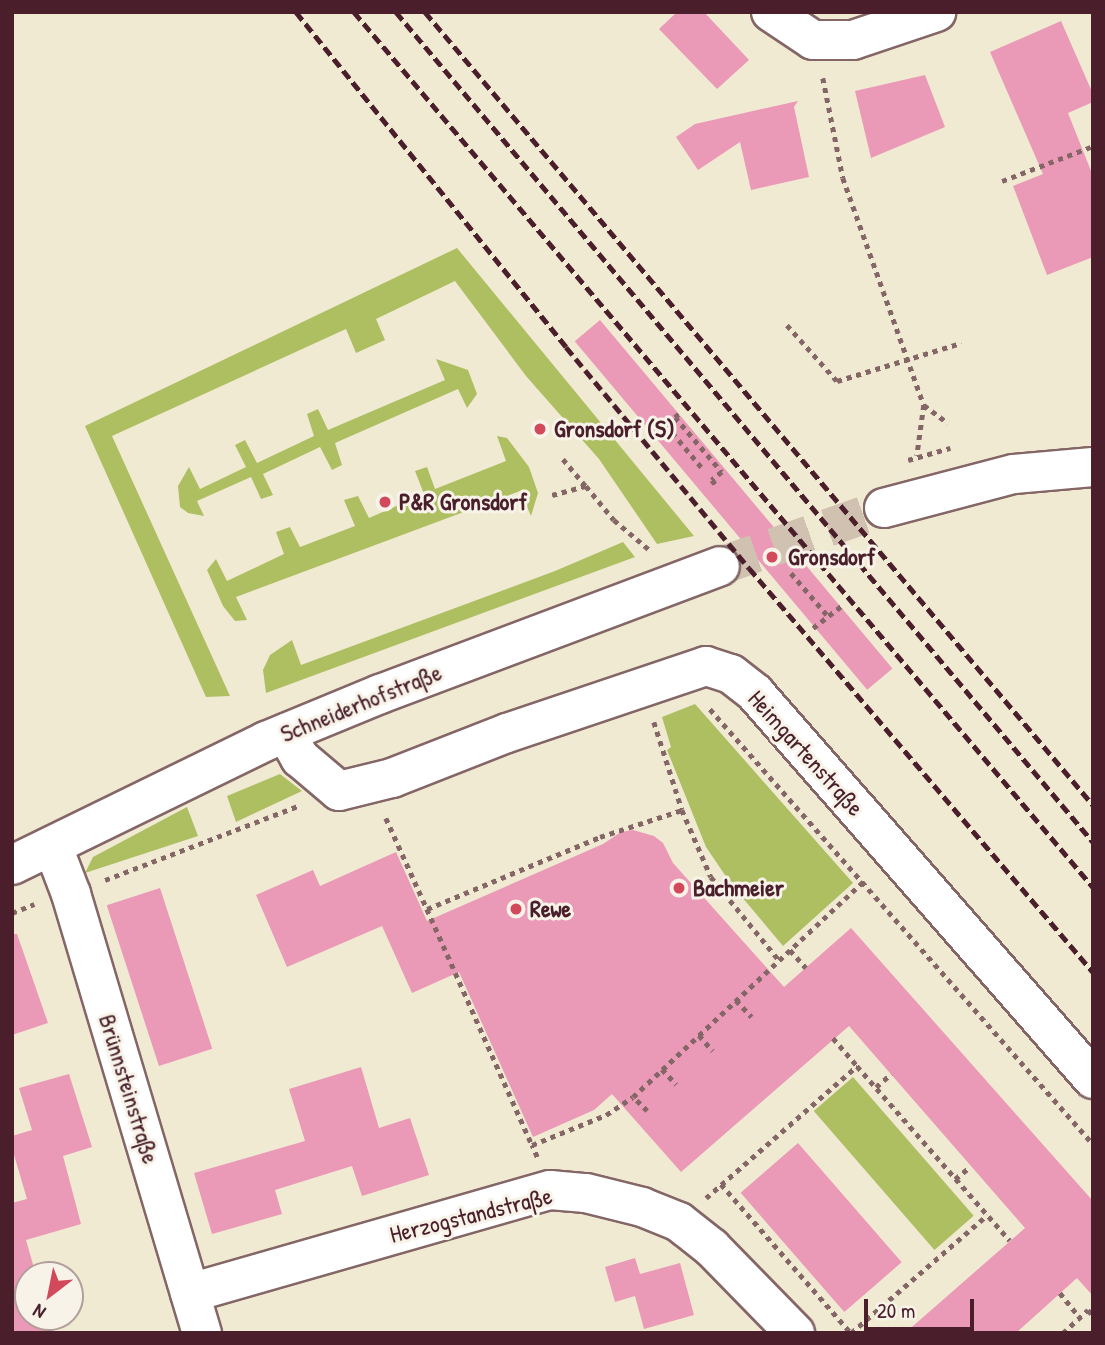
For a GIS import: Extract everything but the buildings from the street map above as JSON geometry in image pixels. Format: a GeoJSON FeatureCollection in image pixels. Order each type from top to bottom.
{"type":"FeatureCollection","features":[{"type":"Feature","properties":{"kind":"street"},"geometry":{"type":"LineString","coordinates":[[771,12],[813,40],[853,40],[936,12]]}},
{"type":"Feature","properties":{"kind":"street"},"geometry":{"type":"LineString","coordinates":[[884,508],[1014,474],[1093,467]]}},
{"type":"Feature","properties":{"kind":"street","name":"Schneiderhofstraße"},"geometry":{"type":"LineString","coordinates":[[12,865],[285,733],[380,694],[720,566]]}},
{"type":"Feature","properties":{"kind":"street","name":"Heimgartenstraße"},"geometry":{"type":"LineString","coordinates":[[354,787],[706,666],[731,674],[755,693],[1093,1079]]}},
{"type":"Feature","properties":{"kind":"street"},"geometry":{"type":"LineString","coordinates":[[285,733],[300,758],[354,787]]}},
{"type":"Feature","properties":{"kind":"street","name":"Brünnsteinstraße"},"geometry":{"type":"LineString","coordinates":[[53,847],[71,894],[202,1333]]}},
{"type":"Feature","properties":{"kind":"street","name":"Herzogstandstraße"},"geometry":{"type":"LineString","coordinates":[[190,1293],[550,1190],[586,1193],[631,1204],[679,1222],[712,1248],[795,1333]]}},
{"type":"Feature","properties":{"kind":"path"},"geometry":{"type":"LineString","coordinates":[[813,40],[823,60],[843,178],[924,405],[917,456]]}},
{"type":"Feature","properties":{"kind":"path"},"geometry":{"type":"LineString","coordinates":[[1002,181],[1093,146]]}},
{"type":"Feature","properties":{"kind":"path"},"geometry":{"type":"LineString","coordinates":[[786,325],[837,381],[961,343]]}},
{"type":"Feature","properties":{"kind":"path"},"geometry":{"type":"LineString","coordinates":[[924,405],[948,423]]}},
{"type":"Feature","properties":{"kind":"path"},"geometry":{"type":"LineString","coordinates":[[652,437],[678,415],[722,472],[712,480],[716,485]]}},
{"type":"Feature","properties":{"kind":"path"},"geometry":{"type":"LineString","coordinates":[[666,425],[703,469]]}},
{"type":"Feature","properties":{"kind":"path"},"geometry":{"type":"LineString","coordinates":[[563,459],[614,520],[657,556]]}},
{"type":"Feature","properties":{"kind":"path"},"geometry":{"type":"LineString","coordinates":[[552,495],[586,486]]}},
{"type":"Feature","properties":{"kind":"path"},"geometry":{"type":"LineString","coordinates":[[791,573],[828,616]]}},
{"type":"Feature","properties":{"kind":"path"},"geometry":{"type":"LineString","coordinates":[[813,628],[844,604]]}},
{"type":"Feature","properties":{"kind":"path"},"geometry":{"type":"LineString","coordinates":[[679,675],[864,881],[1093,1144]]}},
{"type":"Feature","properties":{"kind":"path"},"geometry":{"type":"LineString","coordinates":[[643,687],[682,810],[710,877],[779,960]]}},
{"type":"Feature","properties":{"kind":"path"},"geometry":{"type":"LineString","coordinates":[[12,913],[71,894],[354,787],[428,909],[550,1190]]}},
{"type":"Feature","properties":{"kind":"path"},"geometry":{"type":"LineString","coordinates":[[428,909],[600,838],[682,810]]}},
{"type":"Feature","properties":{"kind":"path"},"geometry":{"type":"LineString","coordinates":[[532,1145],[606,1115],[633,1097],[894,852]]}},
{"type":"Feature","properties":{"kind":"path"},"geometry":{"type":"LineString","coordinates":[[790,950],[806,968]]}},
{"type":"Feature","properties":{"kind":"path"},"geometry":{"type":"LineString","coordinates":[[736,1000],[752,1017]]}},
{"type":"Feature","properties":{"kind":"path"},"geometry":{"type":"LineString","coordinates":[[699,1035],[713,1051]]}},
{"type":"Feature","properties":{"kind":"path"},"geometry":{"type":"LineString","coordinates":[[834,1038],[1010,1241]]}},
{"type":"Feature","properties":{"kind":"path"},"geometry":{"type":"LineString","coordinates":[[679,1222],[857,1066]]}},
{"type":"Feature","properties":{"kind":"path"},"geometry":{"type":"LineString","coordinates":[[662,1069],[676,1084]]}},
{"type":"Feature","properties":{"kind":"path"},"geometry":{"type":"LineString","coordinates":[[876,1087],[891,1074]]}},
{"type":"Feature","properties":{"kind":"path"},"geometry":{"type":"LineString","coordinates":[[633,1097],[647,1111]]}},
{"type":"Feature","properties":{"kind":"path"},"geometry":{"type":"LineString","coordinates":[[955,1179],[970,1167]]}},
{"type":"Feature","properties":{"kind":"path"},"geometry":{"type":"LineString","coordinates":[[721,1184],[851,1333],[987,1215]]}},
{"type":"Feature","properties":{"kind":"path"},"geometry":{"type":"LineString","coordinates":[[1060,1293],[1080,1318]]}},
{"type":"Feature","properties":{"kind":"path"},"geometry":{"type":"LineString","coordinates":[[1063,1333],[1088,1311],[1093,1315]]}},
{"type":"Feature","properties":{"kind":"green space"},"geometry":{"type":"Polygon","coordinates":[[[457,248],[694,536],[657,544],[599,459],[526,376],[455,281],[376,319],[385,340],[356,353],[346,329],[112,436],[230,696],[206,697],[85,426],[457,248]]]}},
{"type":"Feature","properties":{"kind":"green space"},"geometry":{"type":"Polygon","coordinates":[[[436,359],[468,370],[477,394],[467,408],[458,389],[335,443],[342,465],[332,470],[320,447],[263,474],[273,495],[261,499],[251,477],[197,501],[204,516],[188,513],[180,507],[178,486],[189,467],[200,489],[246,467],[235,445],[245,440],[257,463],[314,436],[307,414],[318,409],[328,430],[445,380],[436,359]]]}},
{"type":"Feature","properties":{"kind":"green space"},"geometry":{"type":"Polygon","coordinates":[[[497,436],[507,438],[529,467],[538,493],[531,516],[520,491],[236,597],[247,620],[235,621],[223,606],[207,570],[216,559],[227,581],[284,554],[276,532],[290,527],[300,547],[355,526],[344,500],[358,496],[369,518],[424,494],[415,471],[427,467],[435,489],[506,461],[497,436]]]}},
{"type":"Feature","properties":{"kind":"green space"},"geometry":{"type":"Polygon","coordinates":[[[623,542],[635,557],[266,693],[263,670],[270,655],[292,640],[301,665],[555,571],[623,542]]]}},
{"type":"Feature","properties":{"kind":"green space"},"geometry":{"type":"Polygon","coordinates":[[[695,704],[853,883],[783,946],[731,884],[706,847],[667,750],[671,747],[662,717],[695,704]]]}},
{"type":"Feature","properties":{"kind":"green space"},"geometry":{"type":"Polygon","coordinates":[[[280,774],[302,791],[236,822],[227,796],[280,774]]]}},
{"type":"Feature","properties":{"kind":"green space"},"geometry":{"type":"Polygon","coordinates":[[[187,807],[198,836],[85,873],[93,857],[187,807]]]}},
{"type":"Feature","properties":{"kind":"green space"},"geometry":{"type":"Polygon","coordinates":[[[853,1077],[974,1216],[934,1250],[814,1111],[853,1077]]]}},
{"type":"Feature","properties":{"kind":"tunnel"},"geometry":{"type":"LineString","coordinates":[[720,566],[884,508]]}},
{"type":"Feature","properties":{"kind":"railway"},"geometry":{"type":"LineString","coordinates":[[296,12],[566,347],[749,568],[1093,972]]}},
{"type":"Feature","properties":{"kind":"railway"},"geometry":{"type":"LineString","coordinates":[[354,12],[1093,887]]}},
{"type":"Feature","properties":{"kind":"railway"},"geometry":{"type":"LineString","coordinates":[[396,12],[1093,842]]}},
{"type":"Feature","properties":{"kind":"railway"},"geometry":{"type":"LineString","coordinates":[[425,12],[1093,805]]}},
{"type":"Feature","properties":{"kind":"place","name":"Gronsdorf (S)"},"geometry":{"type":"Point","coordinates":[540,429]}},
{"type":"Feature","properties":{"kind":"place","name":"P&R Gronsdorf"},"geometry":{"type":"Point","coordinates":[385,502]}},
{"type":"Feature","properties":{"kind":"place","name":"Gronsdorf"},"geometry":{"type":"Point","coordinates":[772,557]}},
{"type":"Feature","properties":{"kind":"place","name":"Bachmeier"},"geometry":{"type":"Point","coordinates":[679,888]}},
{"type":"Feature","properties":{"kind":"place","name":"Rewe"},"geometry":{"type":"Point","coordinates":[516,909]}}]}
